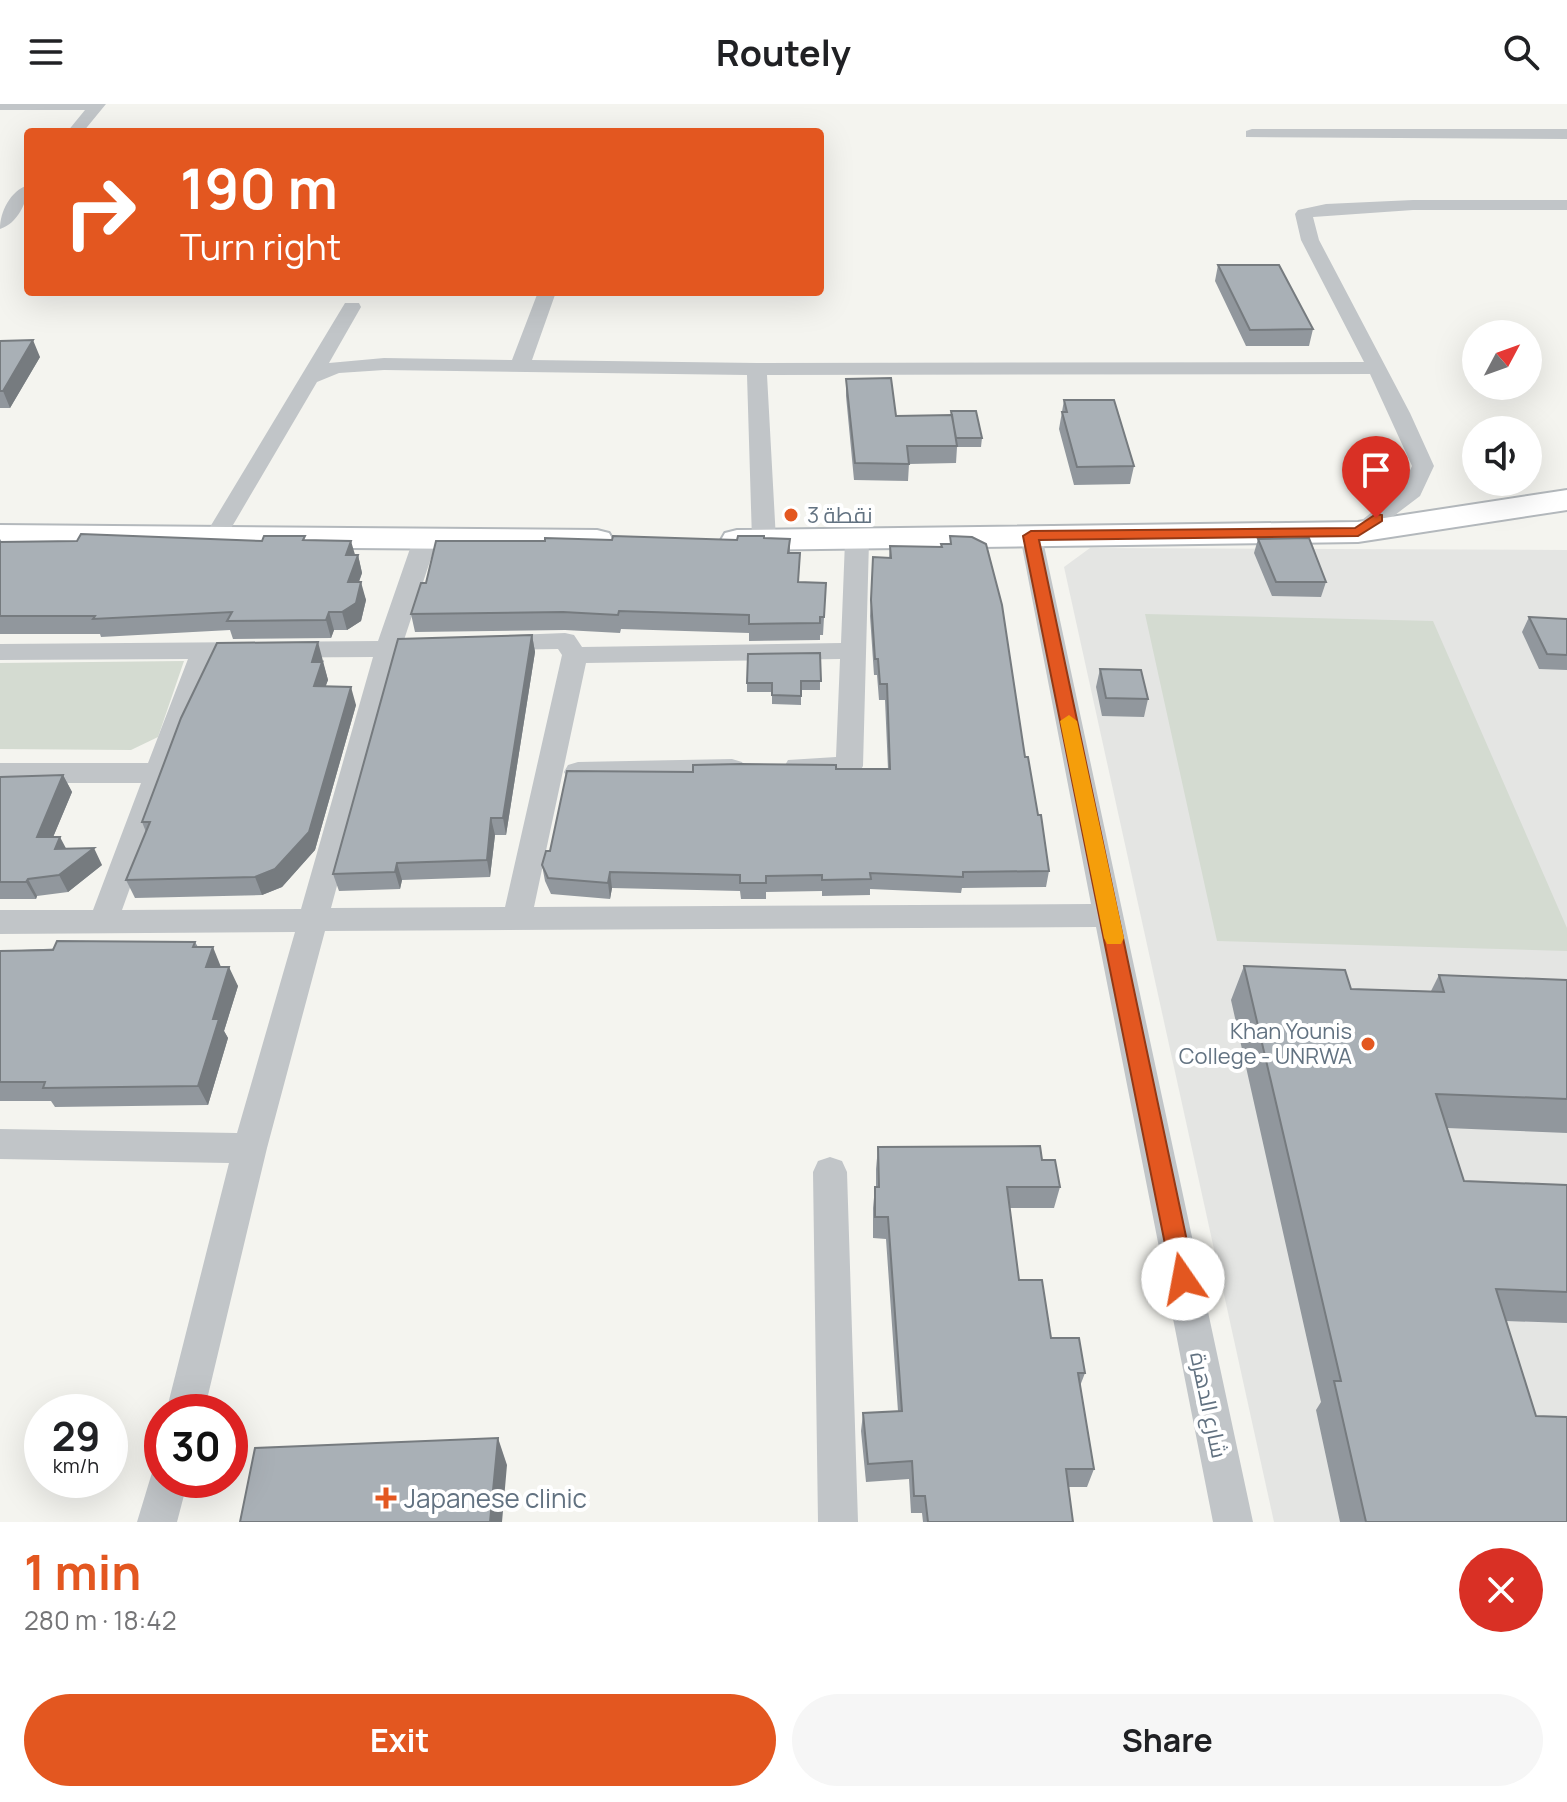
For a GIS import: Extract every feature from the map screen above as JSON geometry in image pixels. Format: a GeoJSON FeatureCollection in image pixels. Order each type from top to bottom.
{"type":"FeatureCollection","features":[{"type":"Feature","properties":{"kind":"street"},"geometry":{"type":"LineString","coordinates":[[0,105],[98,104]]}},
{"type":"Feature","properties":{"kind":"street"},"geometry":{"type":"LineString","coordinates":[[78,128],[98,104]]}},
{"type":"Feature","properties":{"kind":"street"},"geometry":{"type":"LineString","coordinates":[[1252,134],[1567,134]]}},
{"type":"Feature","properties":{"kind":"street"},"geometry":{"type":"LineString","coordinates":[[0,224],[24,195]]}},
{"type":"Feature","properties":{"kind":"street"},"geometry":{"type":"LineString","coordinates":[[1358,532],[1412,491],[1423,466],[1377,368],[1310,240],[1304,214],[1326,209],[1413,205],[1567,205]]}},
{"type":"Feature","properties":{"kind":"street"},"geometry":{"type":"LineString","coordinates":[[520,365],[546,296]]}},
{"type":"Feature","properties":{"kind":"street"},"geometry":{"type":"LineString","coordinates":[[215,537],[352,307]]}},
{"type":"Feature","properties":{"kind":"street"},"geometry":{"type":"LineString","coordinates":[[310,378],[335,367],[384,364],[757,369],[1377,368]]}},
{"type":"Feature","properties":{"kind":"street"},"geometry":{"type":"LineString","coordinates":[[757,369],[764,540]]}},
{"type":"Feature","properties":{"kind":"street"},"geometry":{"type":"LineString","coordinates":[[702,540],[857,541],[1358,532],[1567,500]]}},
{"type":"Feature","properties":{"kind":"street"},"geometry":{"type":"LineString","coordinates":[[0,535],[625,540]]}},
{"type":"Feature","properties":{"kind":"street","name":"شارع الدهرة"},"geometry":{"type":"LineString","coordinates":[[1031,536],[1233,1522]]}},
{"type":"Feature","properties":{"kind":"street"},"geometry":{"type":"LineString","coordinates":[[189,1394],[250,1148],[389,646],[425,540]]}},
{"type":"Feature","properties":{"kind":"street"},"geometry":{"type":"LineString","coordinates":[[549,773],[849,766],[857,541]]}},
{"type":"Feature","properties":{"kind":"street"},"geometry":{"type":"LineString","coordinates":[[469,642],[565,641],[575,655],[517,919]]}},
{"type":"Feature","properties":{"kind":"street"},"geometry":{"type":"LineString","coordinates":[[0,652],[421,643]]}},
{"type":"Feature","properties":{"kind":"street"},"geometry":{"type":"LineString","coordinates":[[103,922],[204,650]]}},
{"type":"Feature","properties":{"kind":"street"},"geometry":{"type":"LineString","coordinates":[[575,655],[852,651]]}},
{"type":"Feature","properties":{"kind":"street"},"geometry":{"type":"LineString","coordinates":[[0,773],[158,773]]}},
{"type":"Feature","properties":{"kind":"street"},"geometry":{"type":"LineString","coordinates":[[0,922],[1109,915]]}},
{"type":"Feature","properties":{"kind":"street"},"geometry":{"type":"LineString","coordinates":[[0,1144],[250,1148]]}},
{"type":"Feature","properties":{"kind":"street"},"geometry":{"type":"LineString","coordinates":[[830,1172],[838,1522]]}},
{"type":"Feature","properties":{"kind":"street"},"geometry":{"type":"LineString","coordinates":[[157,1522],[163,1498]]}},
{"type":"Feature","properties":{"kind":"shaded area","name":"Khan Younis College - UNRWA"},"geometry":{"type":"Polygon","coordinates":[[[1090,548],[1567,550],[1567,1522],[1274,1522],[1064,567],[1090,548]]]}},
{"type":"Feature","properties":{"kind":"shaded area"},"geometry":{"type":"Polygon","coordinates":[[[1145,614],[1433,621],[1567,928],[1567,951],[1217,941],[1145,614]]]}},
{"type":"Feature","properties":{"kind":"shaded area"},"geometry":{"type":"Polygon","coordinates":[[[184,661],[158,737],[131,750],[0,749],[0,663],[184,661]]]}},
{"type":"Feature","properties":{"kind":"building"},"geometry":{"type":"Polygon","coordinates":[[[1218,265],[1279,265],[1313,329],[1250,330],[1218,265]]]}},
{"type":"Feature","properties":{"kind":"building"},"geometry":{"type":"Polygon","coordinates":[[[33,340],[3,391],[0,391],[0,341],[33,340]]]}},
{"type":"Feature","properties":{"kind":"building"},"geometry":{"type":"Polygon","coordinates":[[[891,378],[896,416],[952,415],[957,446],[907,446],[909,464],[855,463],[846,379],[891,378]]]}},
{"type":"Feature","properties":{"kind":"building"},"geometry":{"type":"Polygon","coordinates":[[[1064,400],[1114,400],[1134,466],[1077,467],[1062,412],[1067,412],[1064,400]]]}},
{"type":"Feature","properties":{"kind":"building"},"geometry":{"type":"Polygon","coordinates":[[[951,411],[976,411],[982,438],[956,438],[951,411]]]}},
{"type":"Feature","properties":{"kind":"building"},"geometry":{"type":"Polygon","coordinates":[[[81,534],[262,541],[264,536],[305,536],[303,540],[351,541],[346,555],[358,555],[348,582],[361,582],[356,603],[342,612],[329,612],[326,620],[227,621],[232,612],[93,619],[95,616],[0,616],[0,542],[77,541],[81,534]]]}},
{"type":"Feature","properties":{"kind":"building"},"geometry":{"type":"Polygon","coordinates":[[[613,536],[737,540],[738,536],[764,536],[790,539],[788,553],[800,553],[798,582],[826,583],[824,617],[820,617],[820,623],[749,624],[749,615],[619,611],[618,615],[563,612],[411,614],[421,583],[426,583],[436,541],[612,540],[613,536]]]}},
{"type":"Feature","properties":{"kind":"building"},"geometry":{"type":"Polygon","coordinates":[[[950,536],[972,537],[986,544],[1002,605],[1025,757],[1028,757],[1038,815],[1041,815],[1049,871],[963,872],[963,877],[870,873],[871,879],[822,880],[822,875],[766,876],[766,883],[740,883],[740,875],[610,872],[608,883],[548,878],[542,865],[546,851],[550,851],[567,771],[693,772],[693,765],[741,764],[890,769],[887,684],[880,684],[878,659],[875,659],[871,600],[873,557],[891,558],[890,546],[942,547],[941,544],[951,544],[950,536]]]}},
{"type":"Feature","properties":{"kind":"building"},"geometry":{"type":"Polygon","coordinates":[[[1309,538],[1326,582],[1276,582],[1258,539],[1309,538]]]}},
{"type":"Feature","properties":{"kind":"building"},"geometry":{"type":"Polygon","coordinates":[[[1529,617],[1567,619],[1567,655],[1547,654],[1529,617]]]}},
{"type":"Feature","properties":{"kind":"building"},"geometry":{"type":"Polygon","coordinates":[[[532,635],[503,818],[491,818],[487,860],[397,863],[395,872],[333,874],[398,639],[532,635]]]}},
{"type":"Feature","properties":{"kind":"building"},"geometry":{"type":"Polygon","coordinates":[[[318,642],[312,662],[322,662],[314,686],[351,687],[309,832],[275,869],[255,877],[126,880],[150,822],[142,822],[181,718],[217,643],[318,642]]]}},
{"type":"Feature","properties":{"kind":"building"},"geometry":{"type":"Polygon","coordinates":[[[820,653],[821,681],[801,681],[801,696],[772,695],[772,683],[747,683],[748,654],[820,653]]]}},
{"type":"Feature","properties":{"kind":"building"},"geometry":{"type":"Polygon","coordinates":[[[1100,669],[1141,670],[1148,699],[1106,698],[1100,669]]]}},
{"type":"Feature","properties":{"kind":"building"},"geometry":{"type":"Polygon","coordinates":[[[63,775],[37,837],[60,837],[55,849],[94,848],[59,875],[28,879],[26,882],[0,882],[0,777],[63,775]]]}},
{"type":"Feature","properties":{"kind":"building"},"geometry":{"type":"Polygon","coordinates":[[[57,941],[195,942],[193,947],[213,947],[206,967],[229,967],[213,1019],[219,1019],[198,1086],[43,1088],[45,1082],[0,1082],[0,951],[53,950],[57,941]]]}},
{"type":"Feature","properties":{"kind":"building"},"geometry":{"type":"Polygon","coordinates":[[[1244,966],[1345,970],[1351,989],[1444,992],[1439,975],[1567,980],[1567,1099],[1436,1094],[1464,1181],[1567,1185],[1567,1292],[1496,1289],[1536,1416],[1567,1417],[1567,1522],[1366,1522],[1334,1381],[1341,1381],[1244,966]]]}},
{"type":"Feature","properties":{"kind":"building"},"geometry":{"type":"Polygon","coordinates":[[[1040,1146],[1042,1160],[1055,1160],[1060,1187],[1007,1187],[1019,1280],[1042,1280],[1051,1338],[1079,1338],[1085,1373],[1078,1373],[1094,1469],[1066,1469],[1073,1522],[928,1522],[925,1496],[914,1496],[912,1461],[868,1464],[863,1413],[902,1411],[888,1217],[875,1217],[875,1187],[879,1187],[878,1147],[1040,1146]]]}},
{"type":"Feature","properties":{"kind":"building","name":"Japanese clinic"},"geometry":{"type":"Polygon","coordinates":[[[498,1438],[490,1522],[240,1522],[245,1498],[248,1498],[255,1448],[498,1438]]]}},
{"type":"Feature","properties":{"kind":"slow traffic"},"geometry":{"type":"LineString","coordinates":[[1069,721],[1114,938]]}},
{"type":"Feature","properties":{"kind":"place","name":"نقطة 3"},"geometry":{"type":"Point","coordinates":[791,515]}},
{"type":"Feature","properties":{"kind":"place","name":"Khan Younis College - UNRWA"},"geometry":{"type":"Point","coordinates":[1368,1044]}},
{"type":"Feature","properties":{"kind":"place","name":"Japanese clinic"},"geometry":{"type":"Point","coordinates":[386,1498]}},
{"type":"Feature","properties":{"kind":"route"},"geometry":{"type":"LineString","coordinates":[[1183,1279],[1031,536],[1358,532],[1376,518]]}}]}
